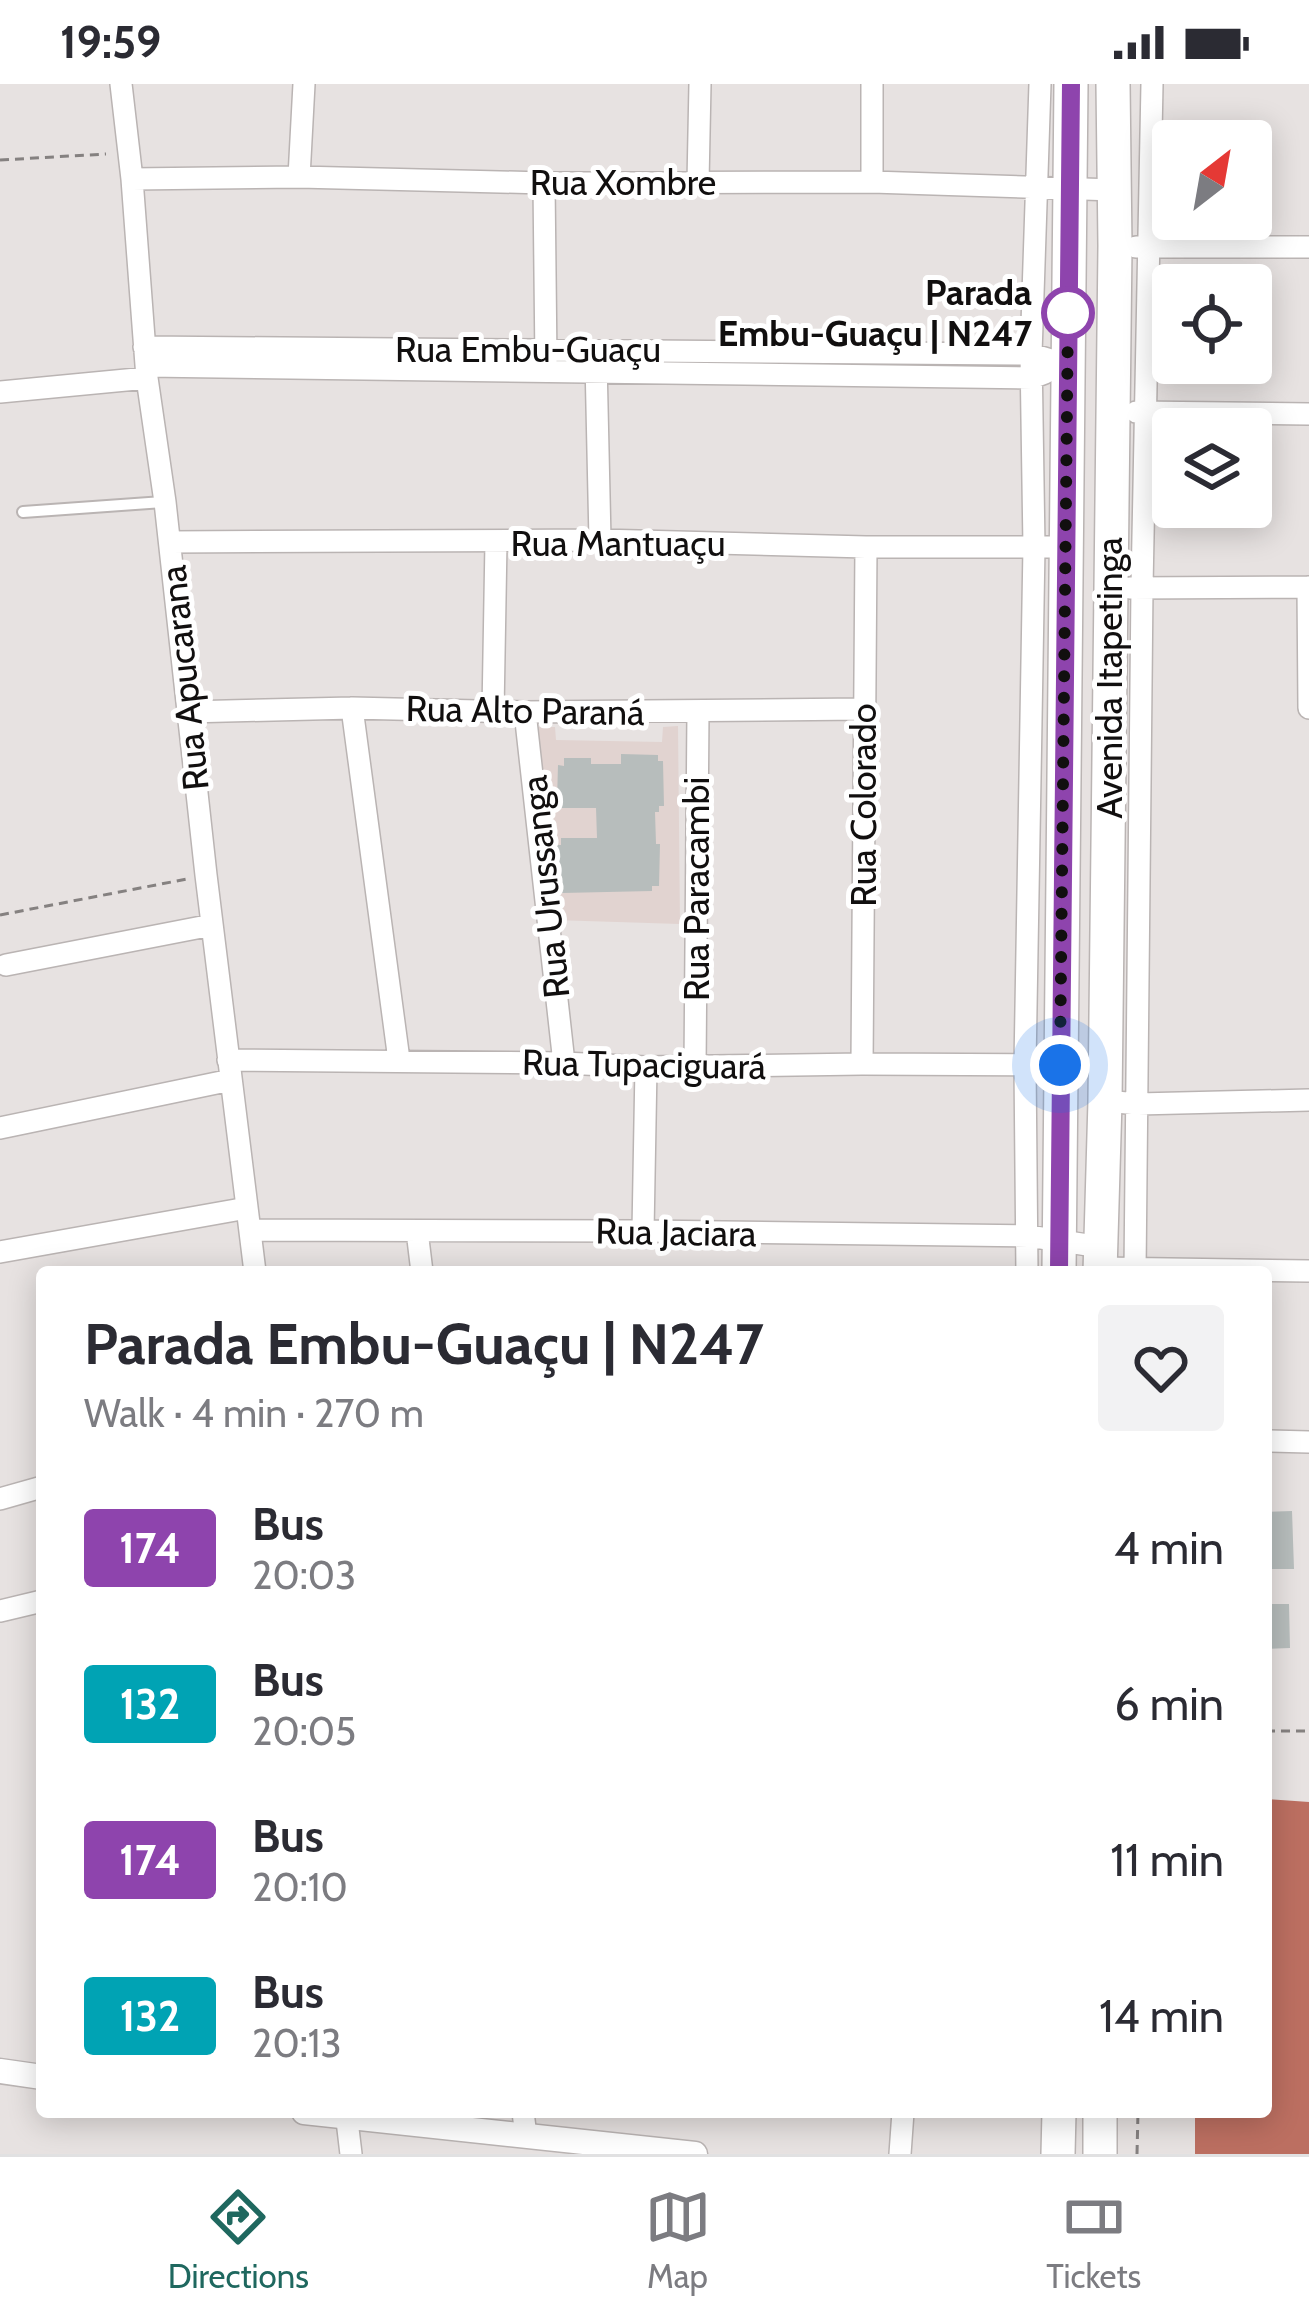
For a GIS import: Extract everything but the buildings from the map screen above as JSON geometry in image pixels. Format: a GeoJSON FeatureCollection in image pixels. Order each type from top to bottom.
{"type":"FeatureCollection","features":[{"type":"Feature","properties":{"kind":"main road","name":"Avenida Itapetinga"},"geometry":{"type":"LineString","coordinates":[[1049,1249],[1060,1065],[1064,727],[1050,547],[1068,365],[1054,188],[1071,84]]}},
{"type":"Feature","properties":{"kind":"main road","name":"Avenida Itapetinga"},"geometry":{"type":"LineString","coordinates":[[1100,1262],[1122,1102],[1108,726],[1126,588],[1111,410],[1112,366],[1131,246],[1114,190],[1113,84]]}},
{"type":"Feature","properties":{"kind":"main road"},"geometry":{"type":"LineString","coordinates":[[1068,365],[1112,366]]}},
{"type":"Feature","properties":{"kind":"main road"},"geometry":{"type":"LineString","coordinates":[[1064,727],[1108,726]]}},
{"type":"Feature","properties":{"kind":"main road"},"geometry":{"type":"LineString","coordinates":[[1058,2154],[1059,2118]]}},
{"type":"Feature","properties":{"kind":"main road"},"geometry":{"type":"LineString","coordinates":[[1100,2118],[1100,2154]]}},
{"type":"Feature","properties":{"kind":"street","name":"Rua Apucarana"},"geometry":{"type":"LineString","coordinates":[[121,84],[146,364],[254,1266]]}},
{"type":"Feature","properties":{"kind":"street"},"geometry":{"type":"LineString","coordinates":[[298,177],[304,84]]}},
{"type":"Feature","properties":{"kind":"street"},"geometry":{"type":"LineString","coordinates":[[698,182],[700,84]]}},
{"type":"Feature","properties":{"kind":"street"},"geometry":{"type":"LineString","coordinates":[[872,84],[872,182]]}},
{"type":"Feature","properties":{"kind":"street","name":"Avenida Itapetinga"},"geometry":{"type":"LineString","coordinates":[[1040,84],[1054,188],[1031,354],[1050,547],[1025,1065],[1049,1249]]}},
{"type":"Feature","properties":{"kind":"street","name":"Avenida Itapetinga"},"geometry":{"type":"LineString","coordinates":[[1135,1266],[1122,1102],[1126,588],[1146,412],[1131,246],[1152,84]]}},
{"type":"Feature","properties":{"kind":"street","name":"Rua Xombre"},"geometry":{"type":"LineString","coordinates":[[132,179],[872,182],[1114,190]]}},
{"type":"Feature","properties":{"kind":"street"},"geometry":{"type":"LineString","coordinates":[[544,183],[546,360]]}},
{"type":"Feature","properties":{"kind":"street"},"geometry":{"type":"LineString","coordinates":[[1131,246],[1309,248]]}},
{"type":"Feature","properties":{"kind":"street","name":"Rua Embu-Guaçu"},"geometry":{"type":"LineString","coordinates":[[596,361],[1031,354],[1068,365]]}},
{"type":"Feature","properties":{"kind":"street","name":"Rua Embu-Guaçu"},"geometry":{"type":"LineString","coordinates":[[0,392],[146,364],[546,360],[1032,378],[1068,365]]}},
{"type":"Feature","properties":{"kind":"street"},"geometry":{"type":"LineString","coordinates":[[596,361],[600,540]]}},
{"type":"Feature","properties":{"kind":"street"},"geometry":{"type":"LineString","coordinates":[[1111,410],[1309,414]]}},
{"type":"Feature","properties":{"kind":"street","name":"Rua Mantuaçu"},"geometry":{"type":"LineString","coordinates":[[170,542],[600,540],[1050,547]]}},
{"type":"Feature","properties":{"kind":"street"},"geometry":{"type":"LineString","coordinates":[[493,711],[496,542]]}},
{"type":"Feature","properties":{"kind":"street","name":"Rua Colorado"},"geometry":{"type":"LineString","coordinates":[[862,1064],[866,547]]}},
{"type":"Feature","properties":{"kind":"street"},"geometry":{"type":"LineString","coordinates":[[1126,588],[1308,587],[1309,708]]}},
{"type":"Feature","properties":{"kind":"street"},"geometry":{"type":"LineString","coordinates":[[352,708],[399,1060]]}},
{"type":"Feature","properties":{"kind":"street","name":"Rua Alto Paraná"},"geometry":{"type":"LineString","coordinates":[[187,712],[863,709]]}},
{"type":"Feature","properties":{"kind":"street","name":"Rua Urussanga"},"geometry":{"type":"LineString","coordinates":[[525,712],[564,1063]]}},
{"type":"Feature","properties":{"kind":"street","name":"Rua Paracambi"},"geometry":{"type":"LineString","coordinates":[[695,1066],[698,712]]}},
{"type":"Feature","properties":{"kind":"street"},"geometry":{"type":"LineString","coordinates":[[6,965],[212,925]]}},
{"type":"Feature","properties":{"kind":"street","name":"Rua Tupaciguará"},"geometry":{"type":"LineString","coordinates":[[0,1128],[229,1070],[399,1060],[646,1067],[1060,1065]]}},
{"type":"Feature","properties":{"kind":"street"},"geometry":{"type":"LineString","coordinates":[[643,1231],[646,1067]]}},
{"type":"Feature","properties":{"kind":"street"},"geometry":{"type":"LineString","coordinates":[[1122,1102],[1309,1100]]}},
{"type":"Feature","properties":{"kind":"street","name":"Rua Jaciara"},"geometry":{"type":"LineString","coordinates":[[0,1252],[248,1219],[417,1231],[643,1231],[1049,1249],[1100,1262]]}},
{"type":"Feature","properties":{"kind":"street"},"geometry":{"type":"LineString","coordinates":[[417,1231],[421,1266]]}},
{"type":"Feature","properties":{"kind":"street","name":"Rua Jaciara"},"geometry":{"type":"LineString","coordinates":[[1272,1271],[1309,1271]]}},
{"type":"Feature","properties":{"kind":"street"},"geometry":{"type":"LineString","coordinates":[[1272,1442],[1309,1442]]}},
{"type":"Feature","properties":{"kind":"street"},"geometry":{"type":"LineString","coordinates":[[0,1499],[36,1488]]}},
{"type":"Feature","properties":{"kind":"street"},"geometry":{"type":"LineString","coordinates":[[0,1611],[36,1602]]}},
{"type":"Feature","properties":{"kind":"street"},"geometry":{"type":"LineString","coordinates":[[0,2071],[36,2076]]}},
{"type":"Feature","properties":{"kind":"street"},"geometry":{"type":"LineString","coordinates":[[347,2118],[358,2153]]}},
{"type":"Feature","properties":{"kind":"street"},"geometry":{"type":"LineString","coordinates":[[406,2118],[525,2124],[633,2151],[695,2154]]}},
{"type":"Feature","properties":{"kind":"street"},"geometry":{"type":"LineString","coordinates":[[900,2154],[903,2118]]}},
{"type":"Feature","properties":{"kind":"lane"},"geometry":{"type":"LineString","coordinates":[[23,512],[165,502]]}},
{"type":"Feature","properties":{"kind":"path"},"geometry":{"type":"LineString","coordinates":[[0,160],[127,153]]}},
{"type":"Feature","properties":{"kind":"path"},"geometry":{"type":"LineString","coordinates":[[0,915],[206,875]]}},
{"type":"Feature","properties":{"kind":"path"},"geometry":{"type":"LineString","coordinates":[[1272,1731],[1309,1729]]}},
{"type":"Feature","properties":{"kind":"path"},"geometry":{"type":"LineString","coordinates":[[1137,2154],[1138,2118]]}},
{"type":"Feature","properties":{"kind":"shaded area"},"geometry":{"type":"Polygon","coordinates":[[[678,726],[680,924],[554,920],[536,727],[555,727],[556,740],[662,742],[663,727],[678,726]]]}},
{"type":"Feature","properties":{"kind":"shaded area"},"geometry":{"type":"Polygon","coordinates":[[[1272,1799],[1309,1802],[1309,2154],[1195,2154],[1195,2118],[1272,2118],[1272,1799]]]}},
{"type":"Feature","properties":{"kind":"bus line","name":"174"},"geometry":{"type":"LineString","coordinates":[[1059,1266],[1071,84]]}},
{"type":"Feature","properties":{"kind":"place","name":"Parada Embu-Guaçu | N247"},"geometry":{"type":"Point","coordinates":[1068,313]}},
{"type":"Feature","properties":{"kind":"route"},"geometry":{"type":"LineString","coordinates":[[1060,1065],[1068,313]]}}]}
